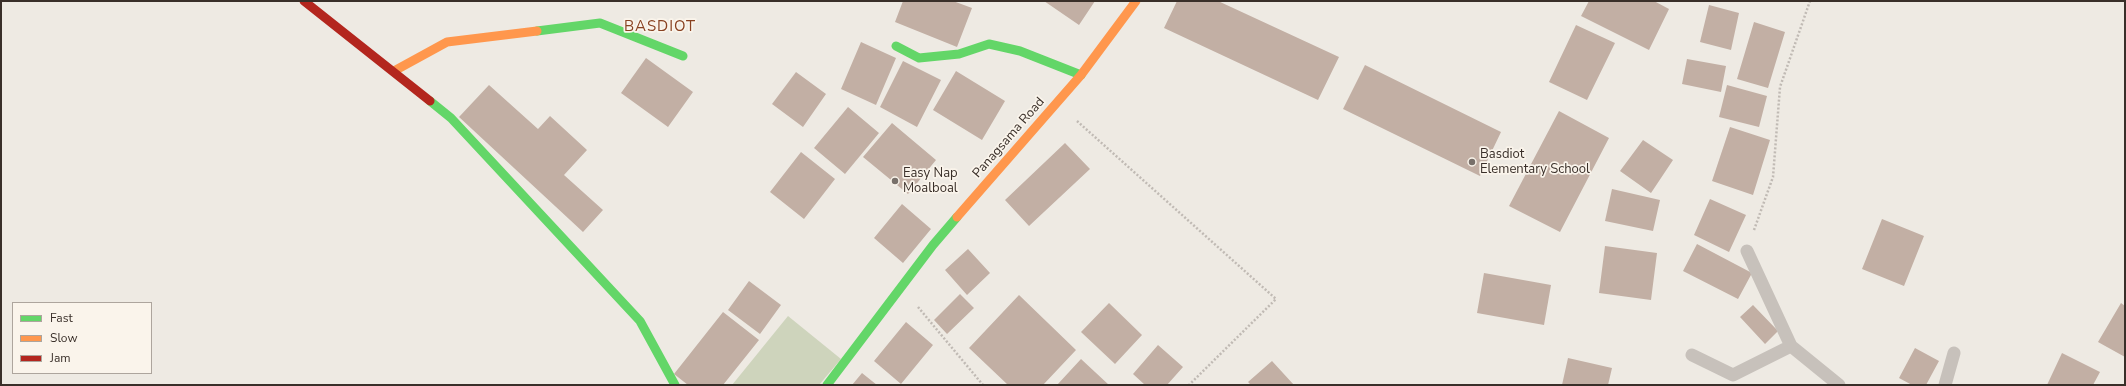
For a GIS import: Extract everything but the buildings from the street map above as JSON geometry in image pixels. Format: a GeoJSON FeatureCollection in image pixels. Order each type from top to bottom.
{"type":"FeatureCollection","features":[{"type":"Feature","properties":{"kind":"street"},"geometry":{"type":"LineString","coordinates":[[304,1],[310,4],[451,118],[640,321],[675,385]]}},
{"type":"Feature","properties":{"kind":"street","name":"Panagsama Road"},"geometry":{"type":"LineString","coordinates":[[827,385],[933,245],[1081,75],[1136,1]]}},
{"type":"Feature","properties":{"kind":"street"},"geometry":{"type":"LineString","coordinates":[[394,71],[447,42],[600,23],[683,56]]}},
{"type":"Feature","properties":{"kind":"street"},"geometry":{"type":"LineString","coordinates":[[896,46],[919,58],[959,54],[988,44],[1020,51],[1081,75]]}},
{"type":"Feature","properties":{"kind":"lane"},"geometry":{"type":"LineString","coordinates":[[1747,251],[1790,346],[1834,379],[1839,385]]}},
{"type":"Feature","properties":{"kind":"lane"},"geometry":{"type":"LineString","coordinates":[[1692,355],[1733,375],[1790,346]]}},
{"type":"Feature","properties":{"kind":"lane"},"geometry":{"type":"LineString","coordinates":[[1945,385],[1954,353]]}},
{"type":"Feature","properties":{"kind":"path"},"geometry":{"type":"LineString","coordinates":[[1747,251],[1773,177],[1780,87],[1810,1]]}},
{"type":"Feature","properties":{"kind":"path"},"geometry":{"type":"LineString","coordinates":[[1056,103],[1276,299],[1189,385]]}},
{"type":"Feature","properties":{"kind":"path"},"geometry":{"type":"LineString","coordinates":[[901,287],[984,385]]}},
{"type":"Feature","properties":{"kind":"green space"},"geometry":{"type":"Polygon","coordinates":[[[788,316],[841,359],[819,385],[732,385],[788,316]]]}},
{"type":"Feature","properties":{"kind":"traffic: fast"},"geometry":{"type":"LineString","coordinates":[[537,31],[600,23],[683,56]]}},
{"type":"Feature","properties":{"kind":"traffic: fast"},"geometry":{"type":"LineString","coordinates":[[896,46],[919,58],[959,54],[989,44],[1020,51],[1081,75]]}},
{"type":"Feature","properties":{"kind":"traffic: fast"},"geometry":{"type":"LineString","coordinates":[[430,101],[451,118],[640,321],[675,385]]}},
{"type":"Feature","properties":{"kind":"traffic: fast"},"geometry":{"type":"LineString","coordinates":[[827,385],[933,245],[957,217]]}},
{"type":"Feature","properties":{"kind":"traffic: slow"},"geometry":{"type":"LineString","coordinates":[[957,217],[1081,75],[1136,1]]}},
{"type":"Feature","properties":{"kind":"traffic: slow"},"geometry":{"type":"LineString","coordinates":[[394,71],[447,42],[537,31]]}},
{"type":"Feature","properties":{"kind":"traffic: jam"},"geometry":{"type":"LineString","coordinates":[[304,1],[430,101]]}},
{"type":"Feature","properties":{"kind":"place","name":"Basdiot Elementary School"},"geometry":{"type":"Point","coordinates":[1472,162]}},
{"type":"Feature","properties":{"kind":"place","name":"Easy Nap Moalboal"},"geometry":{"type":"Point","coordinates":[895,181]}},
{"type":"Feature","properties":{"kind":"district","name":"BASDIOT"},"geometry":{"type":"Point","coordinates":[660,27]}}]}
